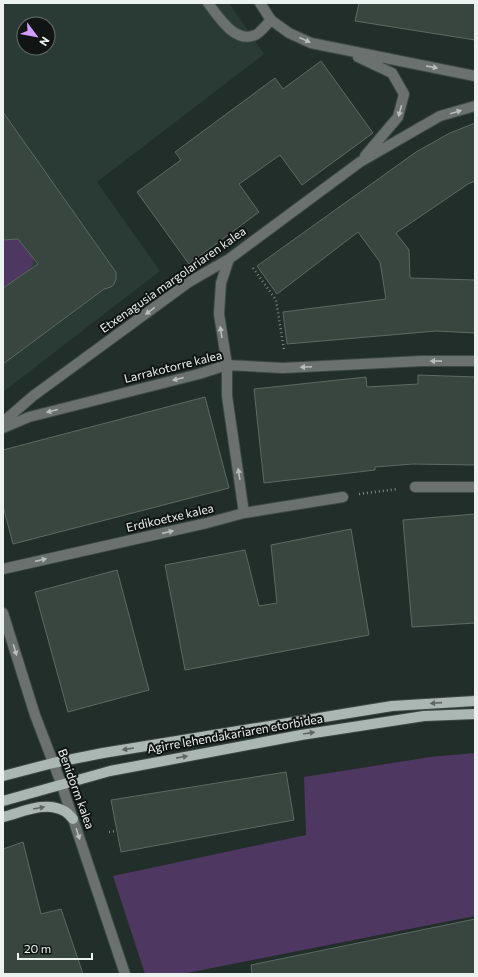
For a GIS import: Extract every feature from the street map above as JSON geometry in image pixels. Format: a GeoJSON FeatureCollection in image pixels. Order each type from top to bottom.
{"type":"FeatureCollection","features":[{"type":"Feature","properties":{"kind":"main road","name":"Agirre lehendakariaren etorbidea"},"geometry":{"type":"LineString","coordinates":[[3,776],[53,763],[103,753],[392,706],[475,701]]}},
{"type":"Feature","properties":{"kind":"main road","name":"Agirre lehendakariaren etorbidea"},"geometry":{"type":"LineString","coordinates":[[3,801],[62,783],[110,771],[301,735],[424,716],[475,714]]}},
{"type":"Feature","properties":{"kind":"main road"},"geometry":{"type":"LineString","coordinates":[[3,817],[42,807],[60,809],[73,819]]}},
{"type":"Feature","properties":{"kind":"street"},"geometry":{"type":"LineString","coordinates":[[208,3],[234,33],[243,37],[255,35],[271,20]]}},
{"type":"Feature","properties":{"kind":"street","name":"Etxenagusia margolariaren kalea"},"geometry":{"type":"LineString","coordinates":[[260,3],[271,20],[289,33],[311,43],[475,76]]}},
{"type":"Feature","properties":{"kind":"street","name":"Etxenagusia margolariaren kalea"},"geometry":{"type":"LineString","coordinates":[[344,50],[392,73],[404,94],[398,117],[360,162]]}},
{"type":"Feature","properties":{"kind":"street","name":"Etxenagusia margolariaren kalea"},"geometry":{"type":"LineString","coordinates":[[3,422],[33,396],[189,282],[229,259],[360,162],[440,116],[475,106]]}},
{"type":"Feature","properties":{"kind":"street"},"geometry":{"type":"LineString","coordinates":[[229,259],[221,283],[218,314],[227,365],[227,396],[244,513]]}},
{"type":"Feature","properties":{"kind":"street","name":"Larrakotorre kalea"},"geometry":{"type":"LineString","coordinates":[[3,428],[29,417],[199,374],[227,365],[283,368],[422,361],[475,361]]}},
{"type":"Feature","properties":{"kind":"street"},"geometry":{"type":"LineString","coordinates":[[415,486],[475,487]]}},
{"type":"Feature","properties":{"kind":"street","name":"Erdikoetxe kalea"},"geometry":{"type":"LineString","coordinates":[[3,569],[207,523],[244,513],[343,497]]}},
{"type":"Feature","properties":{"kind":"street","name":"Benidorm kalea"},"geometry":{"type":"LineString","coordinates":[[3,613],[35,715],[62,783],[125,974]]}},
{"type":"Feature","properties":{"kind":"path"},"geometry":{"type":"LineString","coordinates":[[253,268],[276,300],[284,352]]}},
{"type":"Feature","properties":{"kind":"path"},"geometry":{"type":"LineString","coordinates":[[373,492],[402,488]]}},
{"type":"Feature","properties":{"kind":"path"},"geometry":{"type":"LineString","coordinates":[[109,832],[117,831]]}},
{"type":"Feature","properties":{"kind":"shaded area"},"geometry":{"type":"Polygon","coordinates":[[[3,3],[229,3],[264,54],[97,182],[160,271],[3,392],[3,3]]]}},
{"type":"Feature","properties":{"kind":"shaded area"},"geometry":{"type":"Polygon","coordinates":[[[3,237],[9,240],[18,239],[34,259],[33,265],[30,269],[3,288],[3,237]]]}},
{"type":"Feature","properties":{"kind":"shaded area"},"geometry":{"type":"Polygon","coordinates":[[[475,753],[475,916],[182,974],[145,974],[113,876],[306,835],[304,777],[430,757],[475,753]]]}},
{"type":"Feature","properties":{"kind":"building"},"geometry":{"type":"Polygon","coordinates":[[[359,3],[475,3],[475,40],[355,21],[359,3]]]}},
{"type":"Feature","properties":{"kind":"building"},"geometry":{"type":"Polygon","coordinates":[[[321,61],[373,133],[302,185],[280,155],[239,184],[259,212],[189,264],[137,192],[181,160],[175,152],[275,78],[283,89],[321,61]]]}},
{"type":"Feature","properties":{"kind":"building"},"geometry":{"type":"Polygon","coordinates":[[[3,112],[116,272],[116,279],[111,287],[104,289],[3,364],[3,288],[38,264],[18,239],[3,240],[3,112]]]}},
{"type":"Feature","properties":{"kind":"building"},"geometry":{"type":"Polygon","coordinates":[[[475,123],[475,181],[468,184],[396,233],[409,250],[410,278],[475,280],[475,333],[436,331],[287,344],[283,312],[386,299],[380,262],[358,232],[277,294],[257,266],[416,152],[450,133],[475,123]]]}},
{"type":"Feature","properties":{"kind":"building"},"geometry":{"type":"Polygon","coordinates":[[[418,375],[475,377],[475,465],[413,464],[375,467],[375,470],[264,483],[254,389],[366,377],[367,387],[418,384],[418,375]]]}},
{"type":"Feature","properties":{"kind":"building"},"geometry":{"type":"Polygon","coordinates":[[[205,397],[229,488],[13,544],[3,506],[3,450],[205,397]]]}},
{"type":"Feature","properties":{"kind":"building"},"geometry":{"type":"Polygon","coordinates":[[[475,514],[475,623],[412,627],[403,520],[475,514]]]}},
{"type":"Feature","properties":{"kind":"building"},"geometry":{"type":"Polygon","coordinates":[[[351,529],[369,635],[185,670],[165,565],[245,550],[259,606],[277,603],[271,545],[351,529]]]}},
{"type":"Feature","properties":{"kind":"building"},"geometry":{"type":"Polygon","coordinates":[[[117,570],[149,690],[68,712],[35,592],[117,570]]]}},
{"type":"Feature","properties":{"kind":"building"},"geometry":{"type":"Polygon","coordinates":[[[286,772],[294,820],[121,852],[111,800],[286,772]]]}},
{"type":"Feature","properties":{"kind":"building"},"geometry":{"type":"Polygon","coordinates":[[[23,842],[41,914],[61,909],[83,974],[3,974],[3,849],[23,842]]]}},
{"type":"Feature","properties":{"kind":"building"},"geometry":{"type":"Polygon","coordinates":[[[475,919],[475,974],[252,974],[251,965],[475,919]]]}}]}
